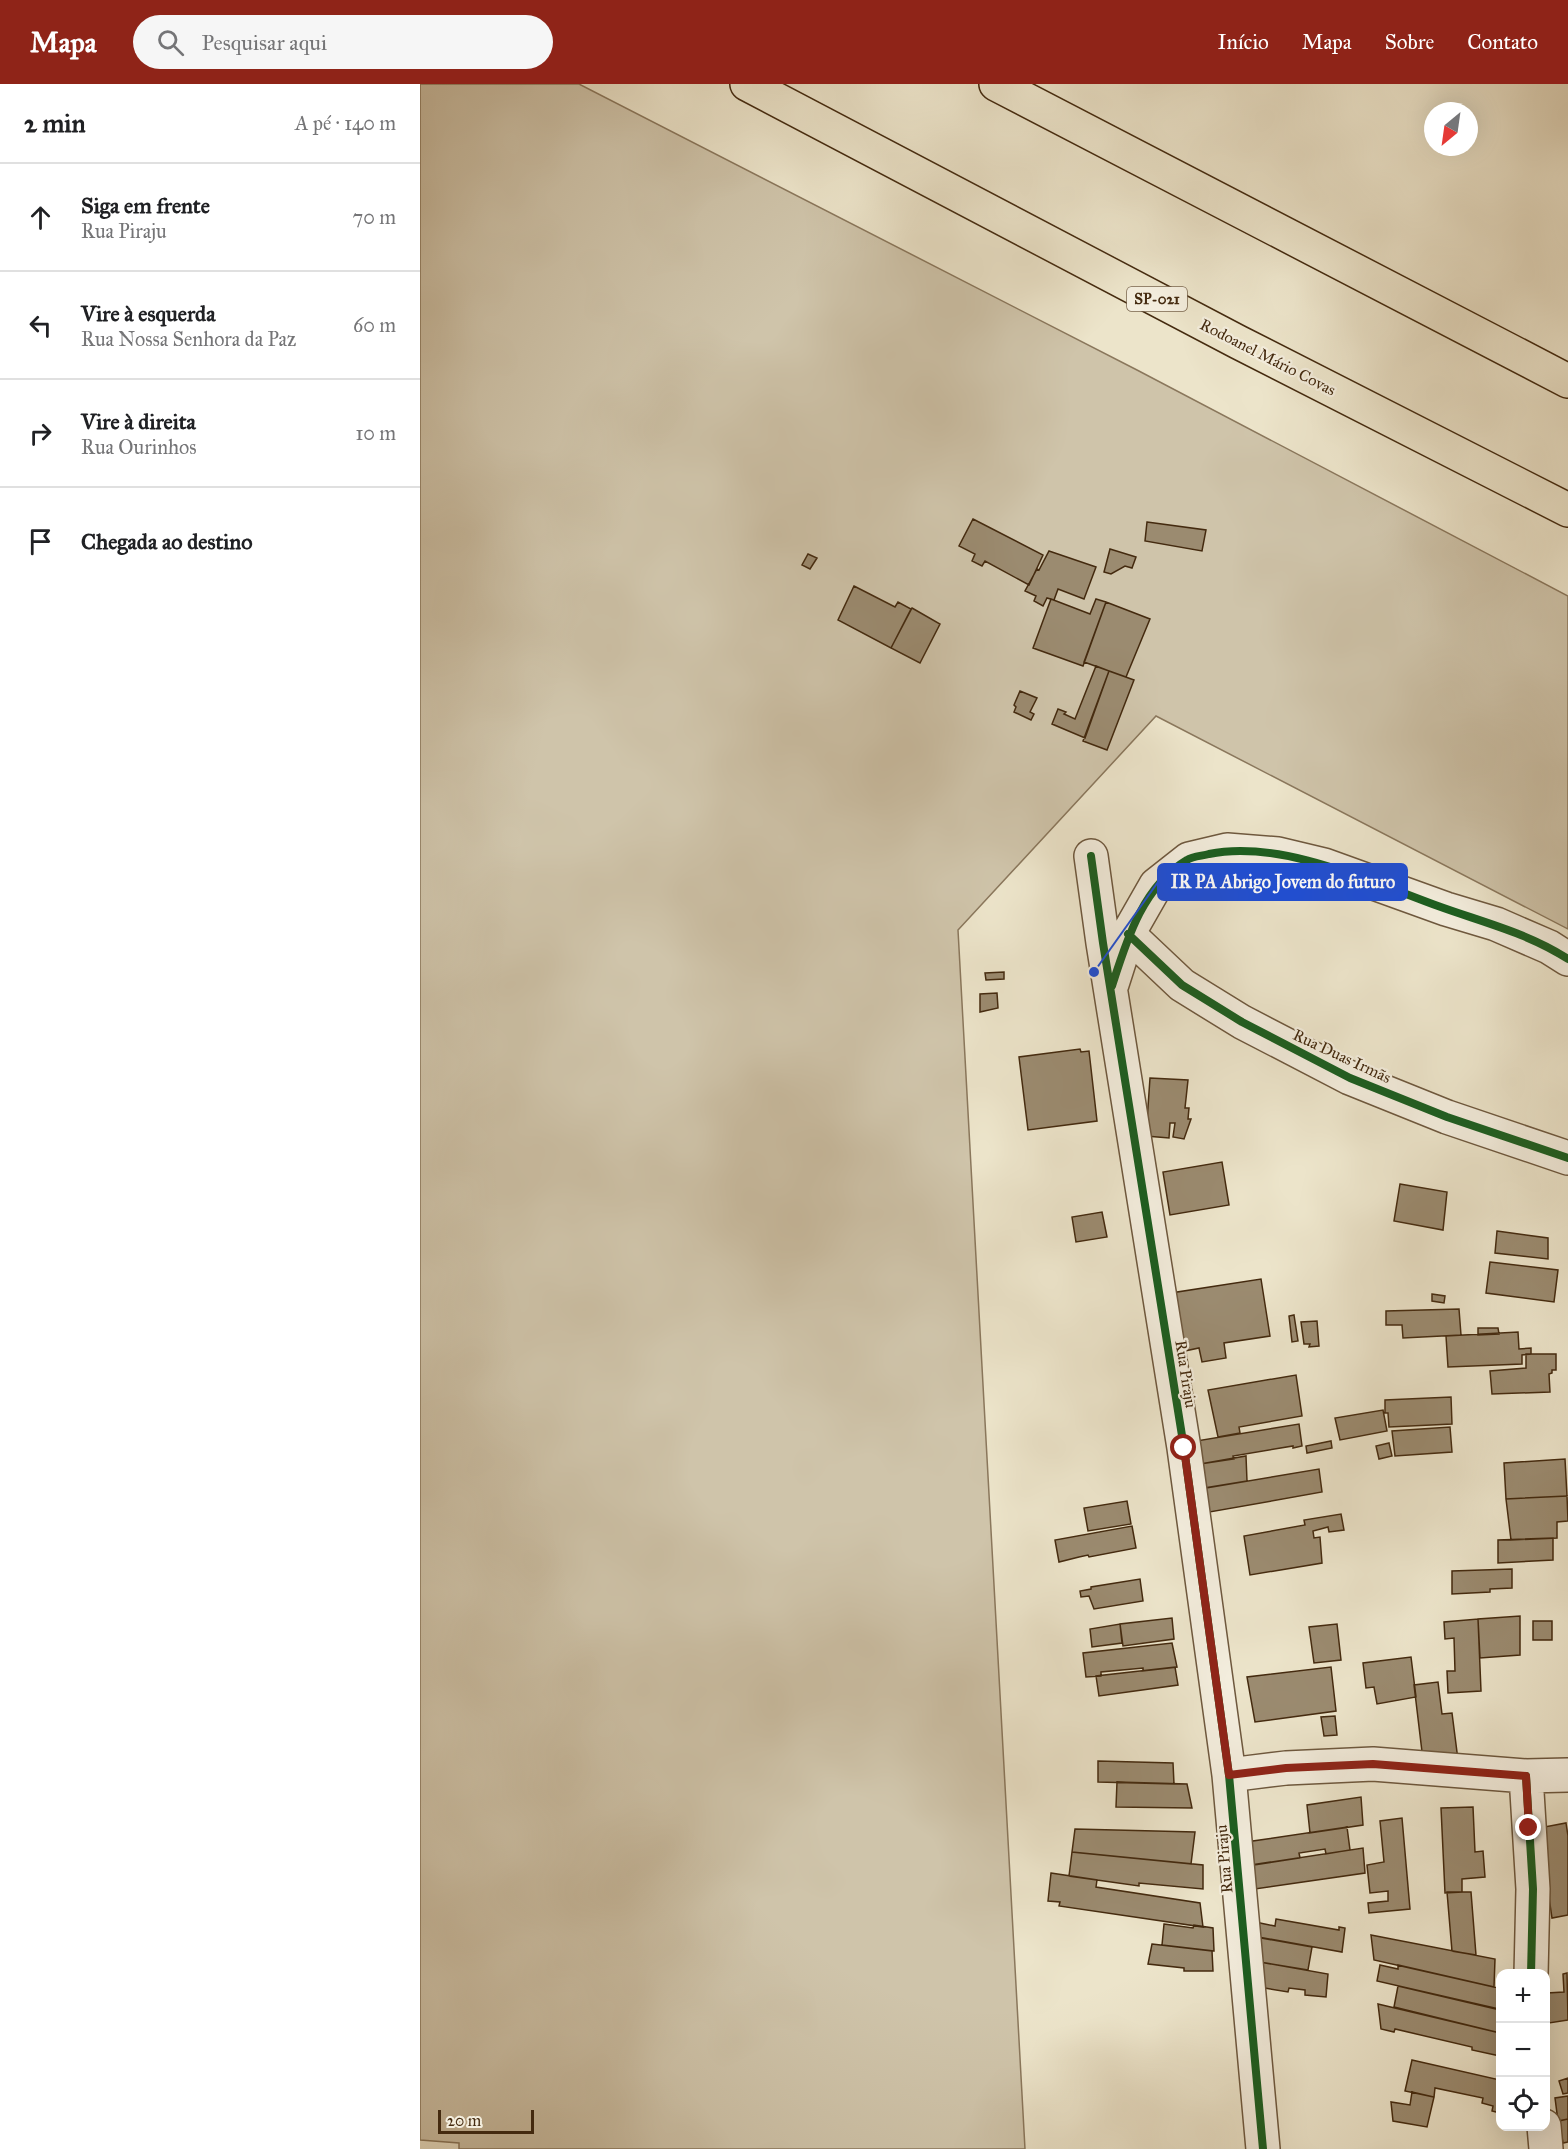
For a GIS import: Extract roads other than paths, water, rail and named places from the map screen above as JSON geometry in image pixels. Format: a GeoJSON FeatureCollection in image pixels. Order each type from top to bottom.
{"type":"FeatureCollection","features":[{"type":"Feature","properties":{"kind":"highway","name":"Rodoanel Mário Covas"},"geometry":{"type":"LineString","coordinates":[[747,84],[1238,342],[1568,510]]}},
{"type":"Feature","properties":{"kind":"highway"},"geometry":{"type":"LineString","coordinates":[[996,84],[1568,381]]}},
{"type":"Feature","properties":{"kind":"street"},"geometry":{"type":"LineString","coordinates":[[1111,986],[1128,934],[1156,885],[1189,859],[1227,850],[1278,854],[1324,865],[1446,909],[1496,924],[1548,947],[1568,959]]}},
{"type":"Feature","properties":{"kind":"street","name":"Rua Piraju"},"geometry":{"type":"LineString","coordinates":[[1091,856],[1184,1448],[1229,1775],[1263,2149]]}},
{"type":"Feature","properties":{"kind":"street","name":"Rua Duas Irmãs"},"geometry":{"type":"LineString","coordinates":[[1128,934],[1182,985],[1242,1022],[1350,1078],[1447,1117],[1568,1158]]}},
{"type":"Feature","properties":{"kind":"street"},"geometry":{"type":"LineString","coordinates":[[1229,1775],[1286,1768],[1373,1764],[1526,1776],[1568,1775]]}},
{"type":"Feature","properties":{"kind":"street"},"geometry":{"type":"LineString","coordinates":[[1526,1776],[1533,1889],[1532,1969]]}},
{"type":"Feature","properties":{"kind":"street"},"geometry":{"type":"LineString","coordinates":[[1544,2131],[1546,2149]]}},
{"type":"Feature","properties":{"kind":"place","name":"IR PA Abrigo Jovem do futuro"},"geometry":{"type":"Point","coordinates":[1094,972]}}]}
